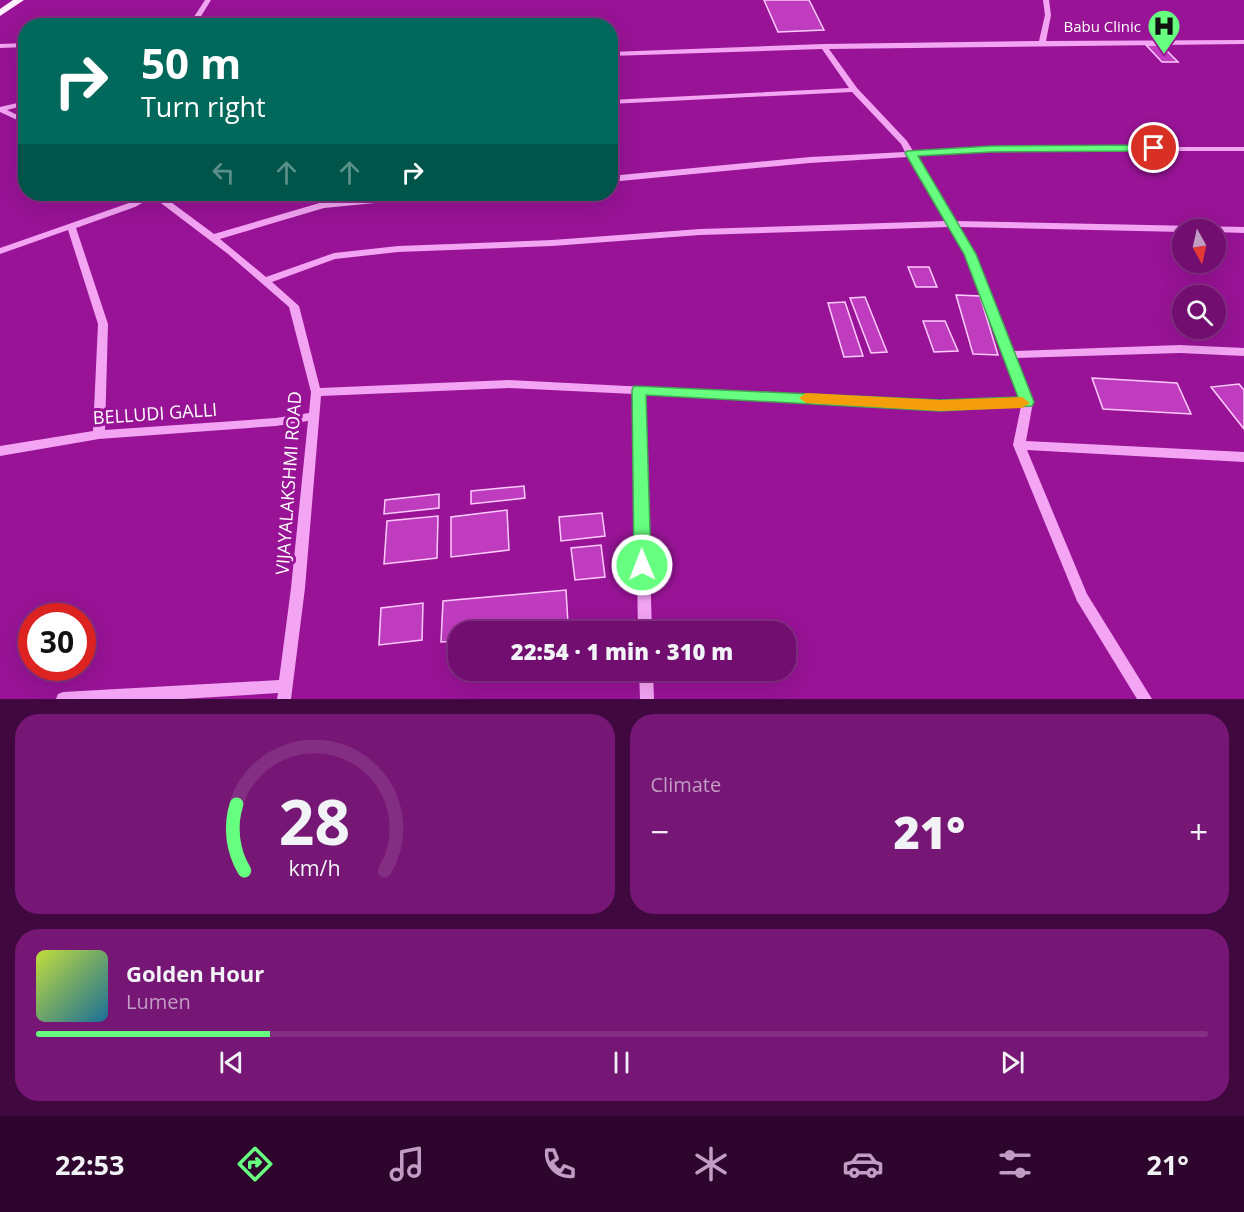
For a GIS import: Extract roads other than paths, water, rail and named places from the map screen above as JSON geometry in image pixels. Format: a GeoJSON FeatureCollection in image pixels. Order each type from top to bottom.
{"type":"FeatureCollection","features":[{"type":"Feature","properties":{"kind":"main road"},"geometry":{"type":"LineString","coordinates":[[0,5],[7,0]]}},
{"type":"Feature","properties":{"kind":"main road"},"geometry":{"type":"LineString","coordinates":[[0,13],[19,0]]}},
{"type":"Feature","properties":{"kind":"street"},"geometry":{"type":"LineString","coordinates":[[196,18],[208,0]]}},
{"type":"Feature","properties":{"kind":"street"},"geometry":{"type":"LineString","coordinates":[[1042,42],[1048,15],[1046,0]]}},
{"type":"Feature","properties":{"kind":"street"},"geometry":{"type":"LineString","coordinates":[[618,54],[823,46],[1042,42],[1244,42]]}},
{"type":"Feature","properties":{"kind":"street"},"geometry":{"type":"LineString","coordinates":[[0,46],[18,45]]}},
{"type":"Feature","properties":{"kind":"street"},"geometry":{"type":"LineString","coordinates":[[823,46],[854,90],[904,143],[970,254],[1027,402],[1019,445],[1082,597],[1145,699]]}},
{"type":"Feature","properties":{"kind":"street"},"geometry":{"type":"LineString","coordinates":[[618,102],[854,90]]}},
{"type":"Feature","properties":{"kind":"street"},"geometry":{"type":"LineString","coordinates":[[0,109],[18,105]]}},
{"type":"Feature","properties":{"kind":"street"},"geometry":{"type":"LineString","coordinates":[[0,109],[18,118]]}},
{"type":"Feature","properties":{"kind":"street"},"geometry":{"type":"LineString","coordinates":[[618,178],[911,153],[991,149],[1244,149]]}},
{"type":"Feature","properties":{"kind":"street"},"geometry":{"type":"LineString","coordinates":[[0,251],[140,201]]}},
{"type":"Feature","properties":{"kind":"street","name":"VIJAYALAKSHMI ROAD"},"geometry":{"type":"LineString","coordinates":[[162,201],[212,238],[294,306],[316,392],[298,588],[285,692]]}},
{"type":"Feature","properties":{"kind":"street"},"geometry":{"type":"LineString","coordinates":[[212,238],[322,205],[363,201]]}},
{"type":"Feature","properties":{"kind":"street"},"geometry":{"type":"LineString","coordinates":[[265,282],[334,256],[398,249],[552,243],[700,232],[953,224],[1244,230]]}},
{"type":"Feature","properties":{"kind":"street"},"geometry":{"type":"LineString","coordinates":[[71,226],[103,324],[99,435]]}},
{"type":"Feature","properties":{"kind":"street"},"geometry":{"type":"LineString","coordinates":[[1007,355],[1180,349],[1244,352]]}},
{"type":"Feature","properties":{"kind":"street"},"geometry":{"type":"LineString","coordinates":[[316,392],[509,384],[940,406],[1027,402]]}},
{"type":"Feature","properties":{"kind":"street"},"geometry":{"type":"LineString","coordinates":[[639,390],[645,621]]}},
{"type":"Feature","properties":{"kind":"street","name":"BELLUDI GALLI"},"geometry":{"type":"LineString","coordinates":[[0,450],[99,435],[276,422],[314,416]]}},
{"type":"Feature","properties":{"kind":"street"},"geometry":{"type":"LineString","coordinates":[[1019,445],[1244,457]]}},
{"type":"Feature","properties":{"kind":"street"},"geometry":{"type":"LineString","coordinates":[[646,681],[647,699]]}},
{"type":"Feature","properties":{"kind":"street"},"geometry":{"type":"LineString","coordinates":[[63,699],[285,692]]}},
{"type":"Feature","properties":{"kind":"place","name":"Babu Clinic"},"geometry":{"type":"Point","coordinates":[1164,55]}}]}
